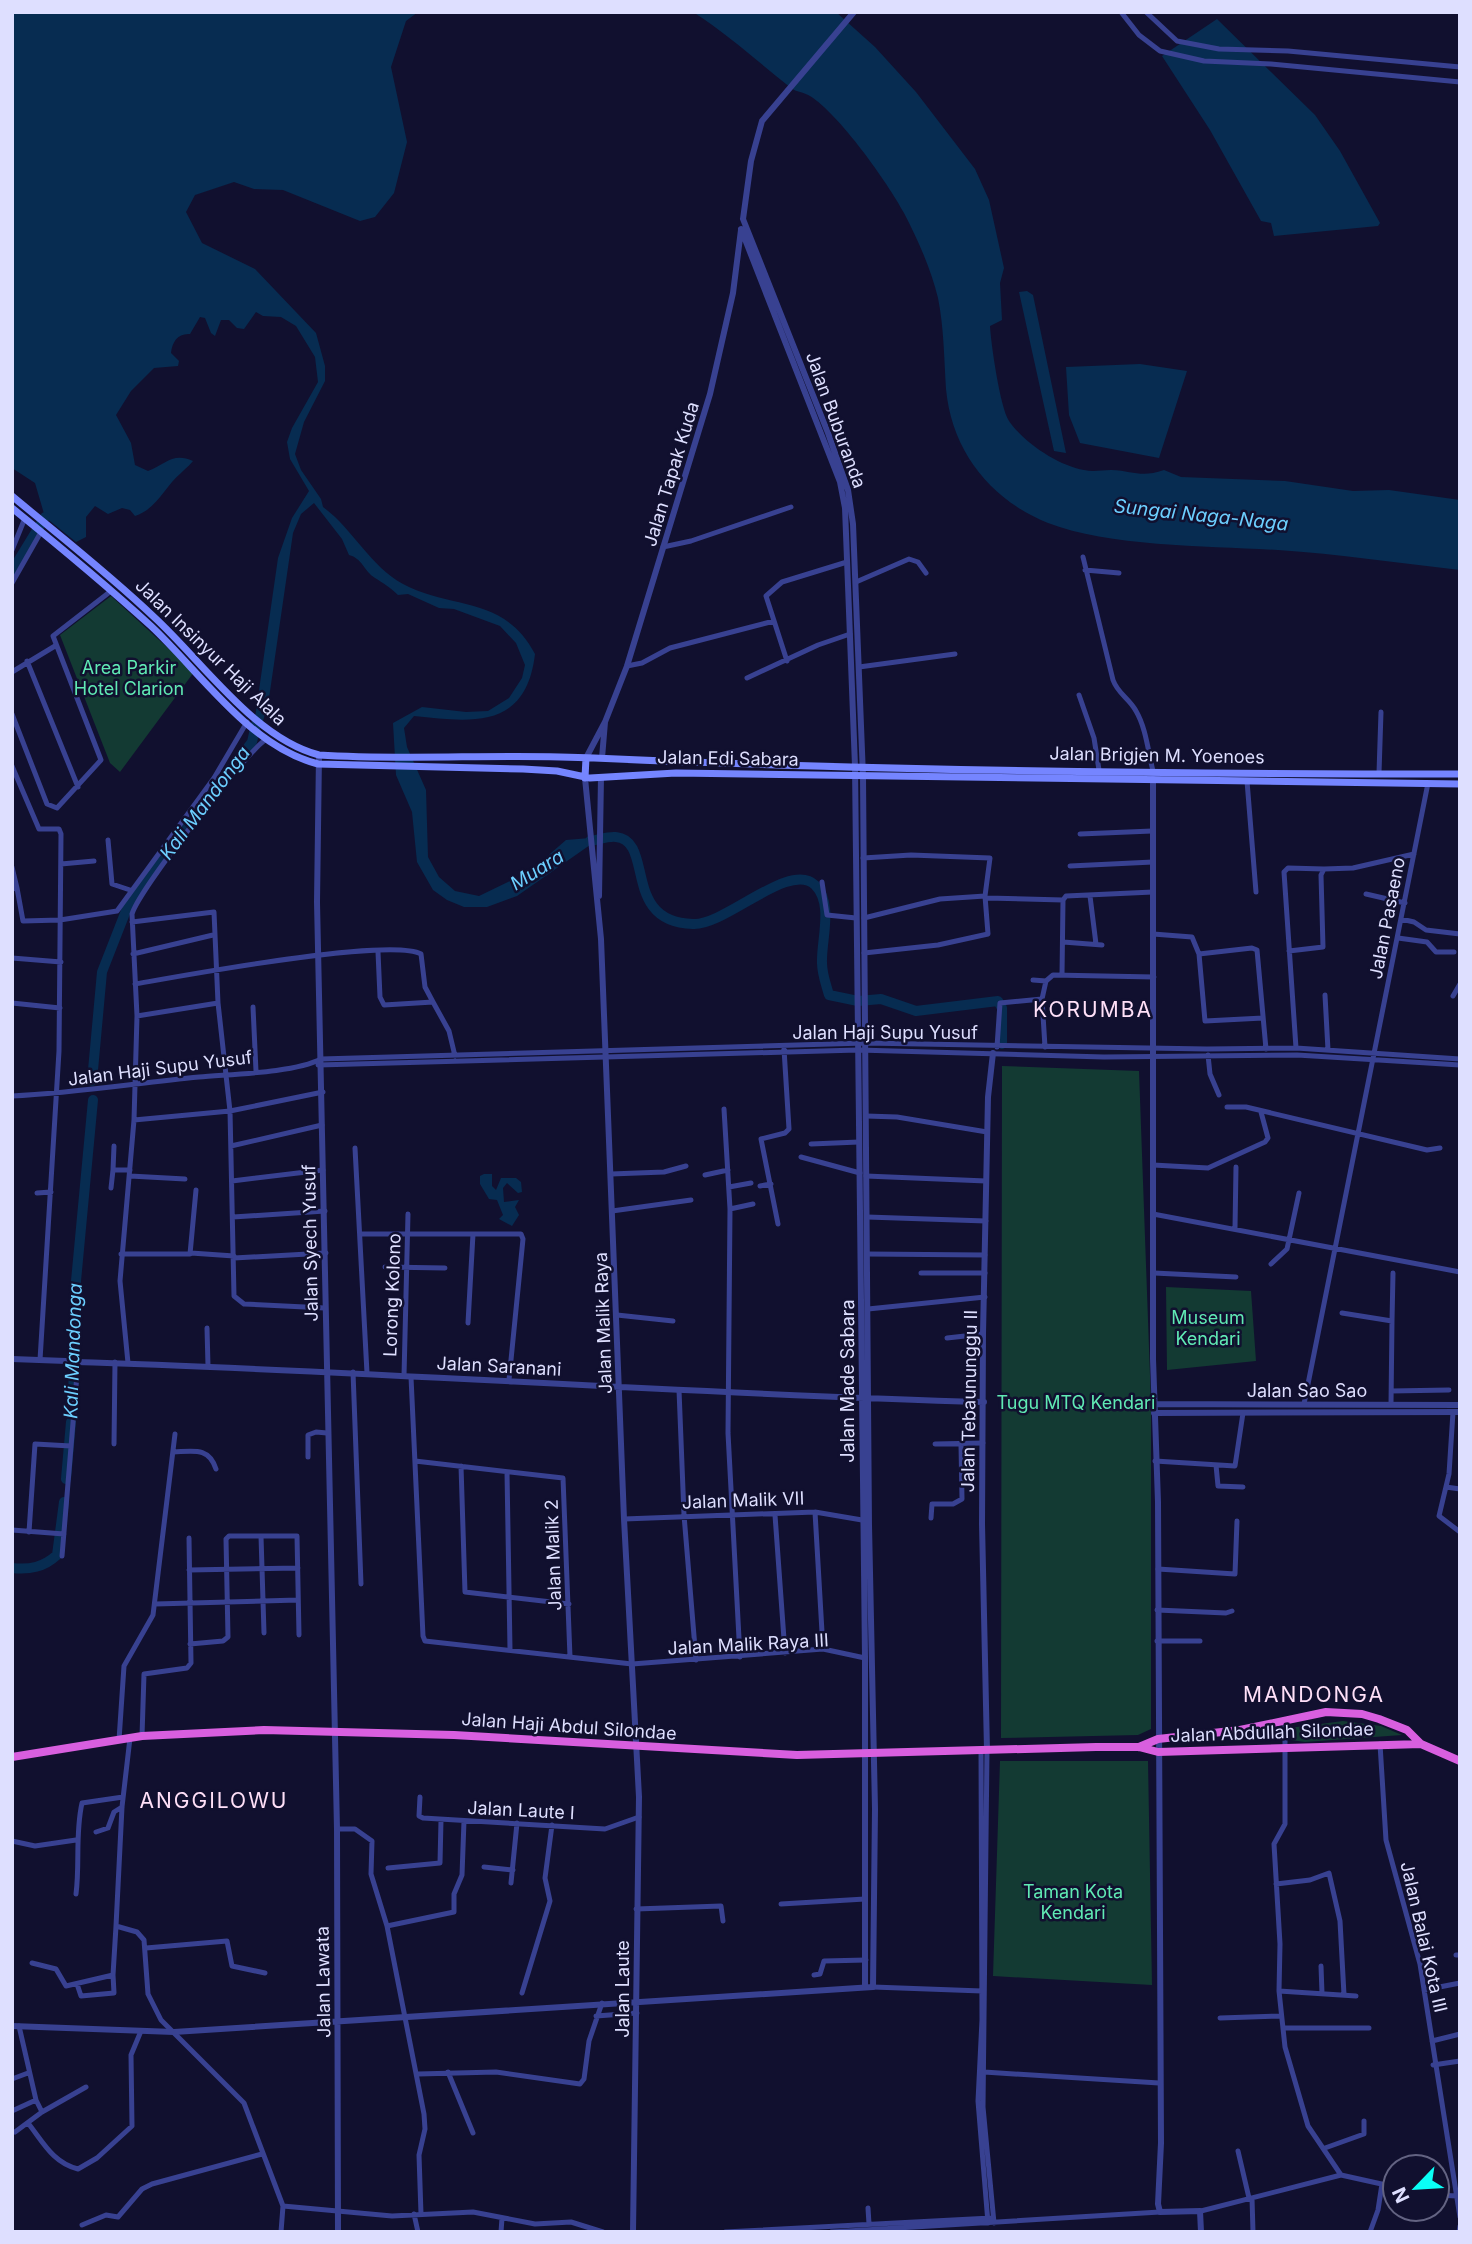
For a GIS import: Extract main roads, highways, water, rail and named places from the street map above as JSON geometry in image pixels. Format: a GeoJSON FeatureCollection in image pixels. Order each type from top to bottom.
{"type":"FeatureCollection","features":[{"type":"Feature","properties":{"kind":"highway"},"geometry":{"type":"LineString","coordinates":[[1139,1747],[1158,1740],[1222,1733],[1326,1712],[1362,1714],[1407,1730],[1420,1744],[1460,1761]]}},
{"type":"Feature","properties":{"kind":"highway"},"geometry":{"type":"LineString","coordinates":[[1402,1745],[1407,1730]]}},
{"type":"Feature","properties":{"kind":"highway","name":"Jalan Haji Abdul Silondae"},"geometry":{"type":"LineString","coordinates":[[12,1757],[142,1736],[200,1731],[333,1731],[478,1736],[797,1755],[1126,1748]]}},
{"type":"Feature","properties":{"kind":"highway","name":"Jalan Abdullah Silondae"},"geometry":{"type":"LineString","coordinates":[[1126,1748],[1139,1747],[1158,1752],[1285,1746],[1420,1744]]}},
{"type":"Feature","properties":{"kind":"main road","name":"Jalan Insinyur Haji Alala"},"geometry":{"type":"LineString","coordinates":[[12,496],[29,518]]}},
{"type":"Feature","properties":{"kind":"main road","name":"Jalan Insinyur Haji Alala"},"geometry":{"type":"LineString","coordinates":[[12,508],[42,529],[248,720],[295,747],[319,755],[384,757],[557,771],[584,778],[601,777]]}},
{"type":"Feature","properties":{"kind":"main road","name":"Jalan Insinyur Haji Alala"},"geometry":{"type":"LineString","coordinates":[[42,529],[156,618],[265,740],[289,756],[318,764],[384,766],[426,762],[586,758]]}},
{"type":"Feature","properties":{"kind":"main road","name":"Jalan Edi Sabara"},"geometry":{"type":"LineString","coordinates":[[586,758],[693,764],[859,766]]}},
{"type":"Feature","properties":{"kind":"main road"},"geometry":{"type":"LineString","coordinates":[[584,778],[586,758]]}},
{"type":"Feature","properties":{"kind":"main road"},"geometry":{"type":"LineString","coordinates":[[606,759],[610,776]]}},
{"type":"Feature","properties":{"kind":"main road"},"geometry":{"type":"LineString","coordinates":[[601,777],[606,759]]}},
{"type":"Feature","properties":{"kind":"main road","name":"Jalan Brigjen M. Yoenoes"},"geometry":{"type":"LineString","coordinates":[[859,766],[1099,770],[1247,781],[1460,784]]}},
{"type":"Feature","properties":{"kind":"main road"},"geometry":{"type":"LineString","coordinates":[[1312,782],[1313,772]]}},
{"type":"Feature","properties":{"kind":"main road","name":"Jalan Brigjen M. Yoenoes"},"geometry":{"type":"LineString","coordinates":[[859,776],[1313,772],[1460,774]]}},
{"type":"Feature","properties":{"kind":"main road","name":"Jalan Edi Sabara"},"geometry":{"type":"LineString","coordinates":[[601,777],[653,773],[859,776]]}},
{"type":"Feature","properties":{"kind":"water"},"geometry":{"type":"Polygon","coordinates":[[[12,12],[418,12],[406,21],[391,67],[407,142],[394,193],[375,217],[360,221],[283,190],[254,189],[234,182],[195,195],[186,212],[202,243],[255,269],[316,333],[325,366],[325,381],[304,422],[295,454],[301,470],[321,499],[323,507],[391,576],[421,592],[493,613],[522,635],[535,654],[530,679],[520,697],[508,709],[493,716],[475,719],[414,716],[404,728],[407,747],[426,790],[428,857],[439,877],[455,891],[479,896],[510,881],[520,880],[566,840],[590,838],[590,845],[517,896],[487,907],[464,907],[433,890],[417,862],[412,812],[396,775],[393,723],[422,707],[466,712],[488,711],[509,698],[522,678],[525,665],[516,643],[500,626],[454,609],[439,608],[408,594],[398,595],[349,555],[342,539],[314,503],[301,514],[293,533],[268,705],[262,724],[255,718],[278,558],[292,518],[309,491],[290,459],[287,442],[318,382],[315,357],[296,326],[281,317],[263,316],[256,312],[244,329],[237,328],[229,320],[221,320],[215,336],[205,318],[200,317],[190,334],[179,337],[173,345],[171,353],[179,361],[178,366],[154,368],[131,391],[116,415],[131,443],[135,465],[148,471],[175,458],[193,461],[143,513],[135,516],[130,510],[122,508],[108,514],[95,506],[86,517],[86,537],[76,542],[45,517],[35,483],[12,468],[12,12]]]}},
{"type":"Feature","properties":{"kind":"water","name":"Sungai Naga-Naga"},"geometry":{"type":"Polygon","coordinates":[[[693,12],[836,12],[875,47],[916,92],[975,169],[989,200],[1004,268],[1000,283],[1002,320],[990,326],[996,375],[1009,421],[1033,445],[1053,459],[1087,471],[1111,470],[1143,474],[1164,470],[1181,477],[1285,481],[1353,491],[1389,490],[1460,500],[1460,570],[1346,556],[1161,544],[1101,537],[1048,523],[1009,501],[978,471],[956,433],[946,389],[942,321],[935,287],[914,234],[887,185],[862,150],[822,105],[791,88],[693,12]]]}},
{"type":"Feature","properties":{"kind":"water"},"geometry":{"type":"Polygon","coordinates":[[[1217,19],[1315,115],[1340,151],[1380,223],[1378,226],[1274,236],[1271,223],[1261,221],[1210,130],[1162,56],[1217,19]]]}},
{"type":"Feature","properties":{"kind":"water"},"geometry":{"type":"Polygon","coordinates":[[[1027,291],[1033,295],[1066,453],[1054,451],[1019,292],[1027,291]]]}},
{"type":"Feature","properties":{"kind":"water"},"geometry":{"type":"Polygon","coordinates":[[[1140,364],[1187,371],[1159,458],[1080,443],[1069,415],[1066,367],[1140,364]]]}},
{"type":"Feature","properties":{"kind":"water"},"geometry":{"type":"Polygon","coordinates":[[[492,1174],[492,1186],[496,1190],[501,1178],[516,1178],[521,1182],[522,1192],[518,1193],[507,1183],[503,1188],[504,1202],[519,1200],[515,1207],[519,1215],[512,1226],[499,1219],[503,1215],[497,1200],[489,1199],[480,1184],[480,1176],[492,1174]]]}},
{"type":"Feature","properties":{"kind":"waterway"},"geometry":{"type":"LineString","coordinates":[[12,571],[45,517]]}},
{"type":"Feature","properties":{"kind":"waterway","name":"Kali Mandonga"},"geometry":{"type":"LineString","coordinates":[[92,1081],[102,972],[129,903],[252,742],[257,720]]}},
{"type":"Feature","properties":{"kind":"waterway","name":"Muara"},"geometry":{"type":"LineString","coordinates":[[590,841],[616,837],[628,842],[634,852],[647,897],[656,910],[671,920],[693,924],[706,922],[790,881],[804,880],[815,885],[824,902],[822,967],[829,995],[858,1001],[881,999],[916,1011],[998,1001],[1002,1008],[1002,1044]]}},
{"type":"Feature","properties":{"kind":"waterway","name":"Kali Mandonga"},"geometry":{"type":"LineString","coordinates":[[73,1399],[76,1281],[93,1100]]}},
{"type":"Feature","properties":{"kind":"waterway","name":"Kali Mandonga"},"geometry":{"type":"LineString","coordinates":[[66,1479],[71,1422]]}},
{"type":"Feature","properties":{"kind":"waterway","name":"Kali Mandonga"},"geometry":{"type":"LineString","coordinates":[[12,1568],[36,1567],[57,1555],[64,1502]]}},
{"type":"Feature","properties":{"kind":"district","name":"KORUMBA"},"geometry":{"type":"Point","coordinates":[1093,1009]}},
{"type":"Feature","properties":{"kind":"district","name":"MANDONGA"},"geometry":{"type":"Point","coordinates":[1314,1694]}},
{"type":"Feature","properties":{"kind":"district","name":"ANGGILOWU"},"geometry":{"type":"Point","coordinates":[214,1800]}},
{"type":"Feature","properties":{"kind":"park label","name":"Area Parkir Hotel Clarion"},"geometry":{"type":"Point","coordinates":[129,677]}},
{"type":"Feature","properties":{"kind":"park label","name":"Museum Kendari"},"geometry":{"type":"Point","coordinates":[1208,1327]}},
{"type":"Feature","properties":{"kind":"park label","name":"Tugu MTQ Kendari"},"geometry":{"type":"Point","coordinates":[1076,1402]}},
{"type":"Feature","properties":{"kind":"park label","name":"Taman Kota Kendari"},"geometry":{"type":"Point","coordinates":[1073,1902]}}]}
